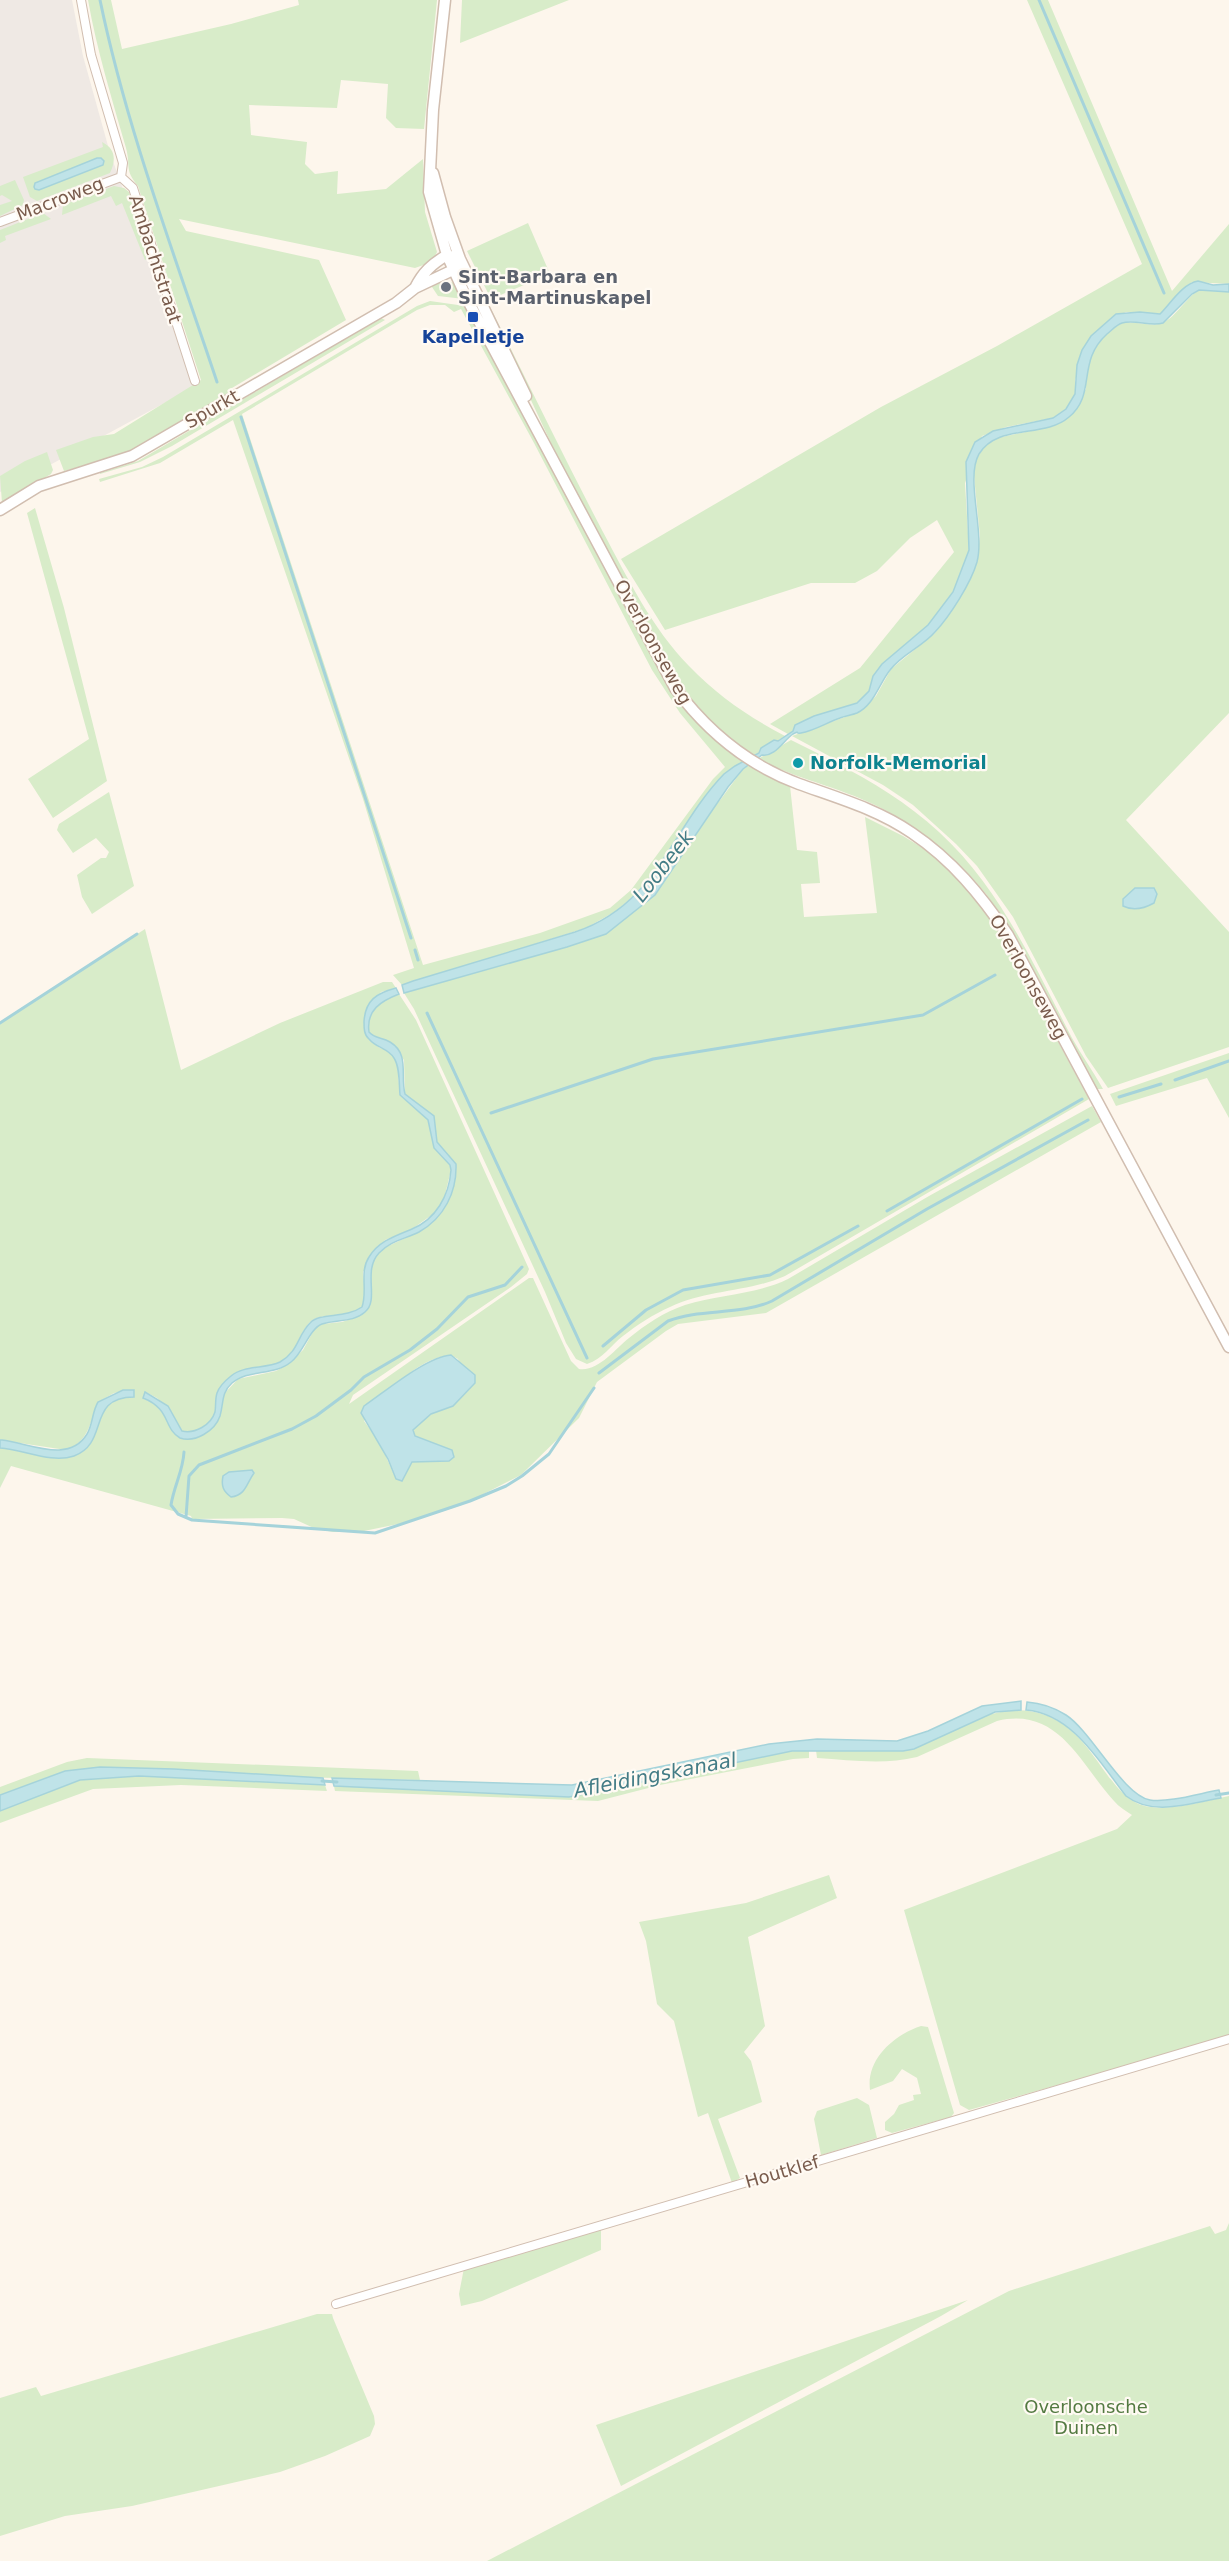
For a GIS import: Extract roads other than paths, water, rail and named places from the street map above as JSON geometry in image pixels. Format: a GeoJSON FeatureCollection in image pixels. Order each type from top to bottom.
{"type":"FeatureCollection","features":[{"type":"Feature","properties":{"kind":"street","name":"Ambachtstraat"},"geometry":{"type":"LineString","coordinates":[[81,0],[92,55],[123,163],[121,177],[133,188],[195,381]]}},
{"type":"Feature","properties":{"kind":"street","name":"Overloonseweg"},"geometry":{"type":"LineString","coordinates":[[445,0],[433,110],[429,192],[447,255],[522,403],[530,414],[675,688],[693,712],[719,738],[740,753],[758,765],[798,783],[862,806],[911,832],[947,860],[984,899],[1008,935],[1229,1347]]}},
{"type":"Feature","properties":{"kind":"street","name":"Overloonseweg"},"geometry":{"type":"LineString","coordinates":[[431,165],[445,218],[460,258],[529,401],[530,414]]}},
{"type":"Feature","properties":{"kind":"street","name":"Macroweg"},"geometry":{"type":"LineString","coordinates":[[0,222],[121,177]]}},
{"type":"Feature","properties":{"kind":"street"},"geometry":{"type":"LineString","coordinates":[[447,255],[460,258],[453,270]]}},
{"type":"Feature","properties":{"kind":"street","name":"Spurkt"},"geometry":{"type":"LineString","coordinates":[[415,288],[421,275],[431,264],[447,255]]}},
{"type":"Feature","properties":{"kind":"street","name":"Spurkt"},"geometry":{"type":"LineString","coordinates":[[0,510],[39,486],[132,456],[396,303],[415,288],[453,270]]}},
{"type":"Feature","properties":{"kind":"street","name":"Houtklef"},"geometry":{"type":"LineString","coordinates":[[336,2304],[1229,2039]]}},
{"type":"Feature","properties":{"kind":"water"},"geometry":{"type":"Polygon","coordinates":[[[97,158],[104,161],[103,165],[39,190],[34,187],[35,183],[97,158]]]}},
{"type":"Feature","properties":{"kind":"water","name":"Loobeek"},"geometry":{"type":"Polygon","coordinates":[[[1198,281],[1213,285],[1229,284],[1229,292],[1199,290],[1163,323],[1127,322],[1118,325],[1107,334],[1092,356],[1082,398],[1069,417],[1047,428],[998,438],[987,444],[979,454],[975,464],[974,491],[979,549],[970,580],[941,625],[930,637],[895,664],[868,705],[857,713],[811,730],[793,734],[771,754],[762,755],[743,769],[728,787],[655,895],[606,934],[404,993],[402,985],[575,932],[603,919],[626,903],[644,884],[705,796],[724,774],[759,753],[761,748],[793,731],[795,725],[814,716],[857,703],[869,691],[873,676],[882,664],[928,625],[953,592],[969,550],[966,462],[975,442],[993,431],[1053,418],[1066,409],[1075,394],[1077,365],[1082,350],[1091,336],[1116,314],[1140,312],[1160,314],[1182,290],[1198,281]]]}},
{"type":"Feature","properties":{"kind":"water"},"geometry":{"type":"Polygon","coordinates":[[[1135,888],[1154,888],[1157,894],[1154,903],[1139,908],[1123,906],[1123,899],[1135,888]]]}},
{"type":"Feature","properties":{"kind":"water"},"geometry":{"type":"Polygon","coordinates":[[[396,988],[399,994],[381,1003],[372,1012],[369,1032],[390,1042],[400,1053],[405,1094],[434,1116],[437,1142],[456,1164],[454,1184],[447,1203],[442,1212],[428,1226],[393,1243],[379,1253],[372,1268],[371,1300],[365,1312],[355,1318],[322,1324],[317,1327],[300,1353],[291,1362],[277,1369],[246,1376],[232,1383],[224,1394],[220,1416],[214,1426],[198,1437],[180,1438],[171,1429],[158,1407],[143,1398],[145,1392],[168,1406],[182,1431],[202,1428],[213,1417],[218,1391],[231,1376],[242,1370],[268,1366],[286,1358],[314,1320],[348,1313],[362,1307],[366,1263],[373,1251],[388,1240],[420,1225],[440,1206],[450,1180],[450,1165],[434,1148],[428,1120],[400,1095],[398,1071],[394,1058],[389,1052],[372,1042],[365,1031],[365,1014],[370,1003],[383,992],[396,988]]]}},
{"type":"Feature","properties":{"kind":"water"},"geometry":{"type":"Polygon","coordinates":[[[451,1355],[475,1375],[475,1383],[453,1406],[431,1414],[413,1430],[415,1436],[452,1450],[454,1457],[449,1461],[412,1462],[402,1481],[396,1479],[388,1459],[361,1413],[364,1406],[418,1368],[441,1357],[451,1355]]]}},
{"type":"Feature","properties":{"kind":"water"},"geometry":{"type":"Polygon","coordinates":[[[123,1390],[134,1390],[134,1397],[119,1399],[109,1404],[103,1412],[92,1441],[85,1450],[74,1456],[56,1458],[0,1448],[0,1440],[2,1440],[48,1449],[70,1448],[79,1443],[87,1434],[98,1402],[123,1390]]]}},
{"type":"Feature","properties":{"kind":"water"},"geometry":{"type":"Polygon","coordinates":[[[252,1470],[254,1473],[240,1494],[231,1497],[226,1493],[223,1488],[223,1476],[229,1472],[252,1470]]]}},
{"type":"Feature","properties":{"kind":"water"},"geometry":{"type":"Polygon","coordinates":[[[1021,1701],[1021,1710],[995,1712],[914,1749],[903,1751],[792,1751],[569,1797],[334,1786],[332,1778],[572,1785],[769,1744],[817,1739],[897,1741],[928,1731],[982,1706],[1021,1701]]]}},
{"type":"Feature","properties":{"kind":"water"},"geometry":{"type":"Polygon","coordinates":[[[1027,1702],[1057,1710],[1076,1723],[1118,1775],[1140,1796],[1157,1801],[1219,1790],[1221,1798],[1172,1807],[1148,1806],[1137,1802],[1126,1796],[1095,1755],[1071,1730],[1058,1720],[1043,1713],[1026,1710],[1027,1702]]]}},
{"type":"Feature","properties":{"kind":"water"},"geometry":{"type":"Polygon","coordinates":[[[100,1767],[323,1778],[325,1785],[139,1776],[80,1780],[0,1811],[0,1795],[65,1771],[100,1767]]]}},
{"type":"Feature","properties":{"kind":"waterway"},"geometry":{"type":"LineString","coordinates":[[100,0],[138,145],[217,382]]}},
{"type":"Feature","properties":{"kind":"waterway"},"geometry":{"type":"LineString","coordinates":[[1039,0],[1164,293]]}},
{"type":"Feature","properties":{"kind":"waterway"},"geometry":{"type":"LineString","coordinates":[[241,417],[411,938]]}},
{"type":"Feature","properties":{"kind":"waterway"},"geometry":{"type":"LineString","coordinates":[[0,1023],[137,934]]}},
{"type":"Feature","properties":{"kind":"waterway"},"geometry":{"type":"LineString","coordinates":[[415,950],[418,960]]}},
{"type":"Feature","properties":{"kind":"waterway"},"geometry":{"type":"LineString","coordinates":[[491,1113],[653,1059],[923,1015],[995,975]]}},
{"type":"Feature","properties":{"kind":"waterway"},"geometry":{"type":"LineString","coordinates":[[427,1013],[587,1358]]}},
{"type":"Feature","properties":{"kind":"waterway"},"geometry":{"type":"LineString","coordinates":[[1175,1080],[1229,1061]]}},
{"type":"Feature","properties":{"kind":"waterway"},"geometry":{"type":"LineString","coordinates":[[1119,1097],[1161,1084]]}},
{"type":"Feature","properties":{"kind":"waterway"},"geometry":{"type":"LineString","coordinates":[[887,1211],[1082,1099]]}},
{"type":"Feature","properties":{"kind":"waterway"},"geometry":{"type":"LineString","coordinates":[[599,1373],[668,1321],[694,1314],[746,1309],[772,1301],[927,1209],[1088,1120]]}},
{"type":"Feature","properties":{"kind":"waterway"},"geometry":{"type":"LineString","coordinates":[[603,1346],[646,1310],[683,1290],[770,1275],[858,1226]]}},
{"type":"Feature","properties":{"kind":"waterway"},"geometry":{"type":"LineString","coordinates":[[186,1517],[189,1476],[199,1465],[292,1429],[316,1416],[351,1390],[364,1377],[410,1350],[437,1329],[468,1297],[505,1285],[522,1267]]}},
{"type":"Feature","properties":{"kind":"waterway"},"geometry":{"type":"LineString","coordinates":[[184,1452],[171,1505],[178,1514],[192,1520],[375,1533],[470,1501],[506,1486],[522,1476],[549,1454],[594,1388]]}},
{"type":"Feature","properties":{"kind":"waterway","name":"Afleidingskanaal"},"geometry":{"type":"LineString","coordinates":[[322,1781],[337,1782]]}},
{"type":"Feature","properties":{"kind":"waterway","name":"Afleidingskanaal"},"geometry":{"type":"LineString","coordinates":[[1216,1795],[1229,1793]]}},
{"type":"Feature","properties":{"kind":"place","name":"Sint-Barbara en Sint-Martinuskapel"},"geometry":{"type":"Point","coordinates":[446,287]}},
{"type":"Feature","properties":{"kind":"place","name":"Kapelletje"},"geometry":{"type":"Point","coordinates":[473,317]}},
{"type":"Feature","properties":{"kind":"place","name":"Norfolk-Memorial"},"geometry":{"type":"Point","coordinates":[798,763]}},
{"type":"Feature","properties":{"kind":"park label","name":"Overloonsche Duinen"},"geometry":{"type":"Point","coordinates":[1086,2417]}}]}
